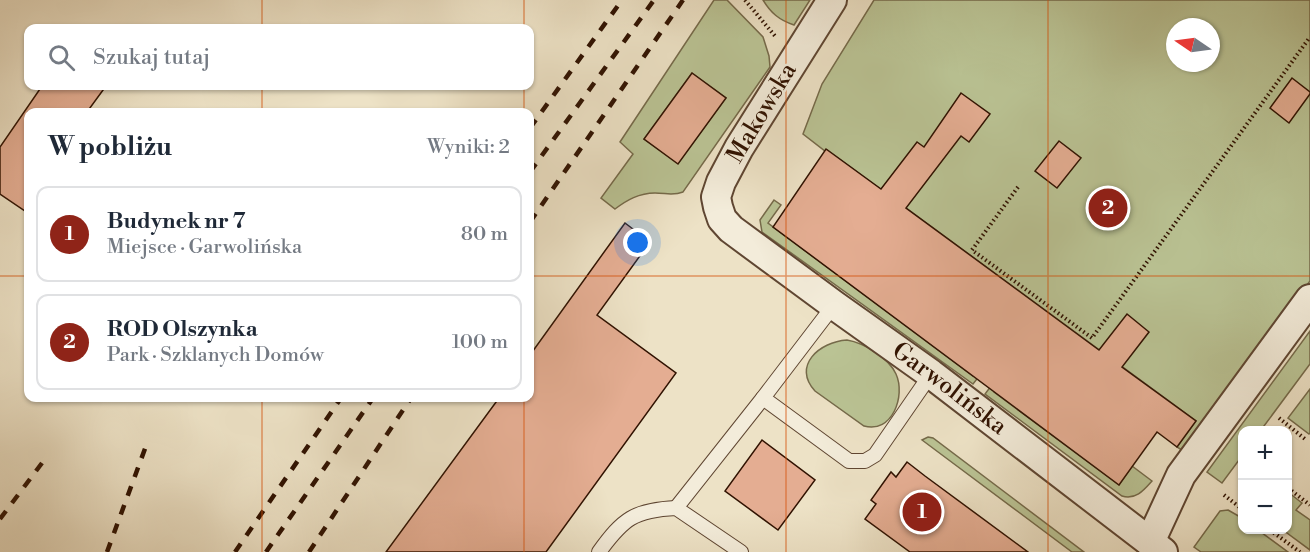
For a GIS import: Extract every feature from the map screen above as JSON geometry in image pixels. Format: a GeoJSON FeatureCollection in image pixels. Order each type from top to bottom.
{"type":"FeatureCollection","features":[{"type":"Feature","properties":{"kind":"street","name":"Makowska"},"geometry":{"type":"LineString","coordinates":[[731,229],[722,219],[717,207],[716,197],[721,182],[739,148],[832,0]]}},
{"type":"Feature","properties":{"kind":"street","name":"Garwolińska"},"geometry":{"type":"LineString","coordinates":[[731,229],[834,306],[931,374],[1153,549]]}},
{"type":"Feature","properties":{"kind":"street"},"geometry":{"type":"LineString","coordinates":[[1153,549],[1181,475],[1310,299]]}},
{"type":"Feature","properties":{"kind":"lane"},"geometry":{"type":"LineString","coordinates":[[599,552],[618,527],[636,515],[676,507],[834,306]]}},
{"type":"Feature","properties":{"kind":"lane"},"geometry":{"type":"LineString","coordinates":[[763,398],[849,461],[858,462],[875,455],[931,374]]}},
{"type":"Feature","properties":{"kind":"lane"},"geometry":{"type":"LineString","coordinates":[[676,507],[741,552]]}},
{"type":"Feature","properties":{"kind":"path"},"geometry":{"type":"LineString","coordinates":[[745,0],[766,27],[796,57]]}},
{"type":"Feature","properties":{"kind":"path"},"geometry":{"type":"LineString","coordinates":[[1018,187],[972,250],[1092,338],[1310,37]]}},
{"type":"Feature","properties":{"kind":"path"},"geometry":{"type":"LineString","coordinates":[[1279,418],[1305,439]]}},
{"type":"Feature","properties":{"kind":"path"},"geometry":{"type":"LineString","coordinates":[[1292,492],[1310,505]]}},
{"type":"Feature","properties":{"kind":"path"},"geometry":{"type":"LineString","coordinates":[[1224,495],[1238,506]]}},
{"type":"Feature","properties":{"kind":"path"},"geometry":{"type":"LineString","coordinates":[[1275,534],[1300,552]]}},
{"type":"Feature","properties":{"kind":"green space"},"geometry":{"type":"Polygon","coordinates":[[[714,0],[727,0],[763,37],[770,67],[683,192],[644,194],[615,209],[601,198],[633,154],[620,142],[714,0]],[[692,73],[644,139],[678,163],[726,98],[692,73]]]}},
{"type":"Feature","properties":{"kind":"green space"},"geometry":{"type":"Polygon","coordinates":[[[763,0],[810,0],[794,25],[776,16],[763,0]]]}},
{"type":"Feature","properties":{"kind":"green space"},"geometry":{"type":"Polygon","coordinates":[[[874,0],[1310,0],[1310,281],[1185,452],[1177,447],[1196,421],[803,134],[822,84],[874,0]]]}},
{"type":"Feature","properties":{"kind":"green space"},"geometry":{"type":"Polygon","coordinates":[[[774,200],[781,205],[768,223],[973,376],[991,361],[973,384],[762,232],[760,220],[774,200]]]}},
{"type":"Feature","properties":{"kind":"green space"},"geometry":{"type":"Polygon","coordinates":[[[1310,331],[1310,364],[1264,426],[1241,426],[1310,331]]]}},
{"type":"Feature","properties":{"kind":"green space"},"geometry":{"type":"Polygon","coordinates":[[[847,340],[861,344],[875,352],[892,368],[899,383],[898,402],[894,411],[889,419],[874,427],[864,426],[815,391],[806,373],[808,364],[819,350],[827,345],[847,340]]]}},
{"type":"Feature","properties":{"kind":"green space"},"geometry":{"type":"Polygon","coordinates":[[[1003,370],[994,392],[1119,485],[1132,466],[1152,481],[1136,495],[1122,496],[985,394],[1003,370]]]}},
{"type":"Feature","properties":{"kind":"green space"},"geometry":{"type":"Polygon","coordinates":[[[1310,389],[1310,433],[1309,434],[1288,418],[1310,389]]]}},
{"type":"Feature","properties":{"kind":"green space"},"geometry":{"type":"Polygon","coordinates":[[[1238,430],[1238,461],[1222,483],[1207,472],[1238,430]]]}},
{"type":"Feature","properties":{"kind":"green space"},"geometry":{"type":"Polygon","coordinates":[[[928,437],[933,438],[1084,552],[1072,552],[922,440],[928,437]]]}},
{"type":"Feature","properties":{"kind":"green space"},"geometry":{"type":"Polygon","coordinates":[[[1292,495],[1302,503],[1296,510],[1310,520],[1310,550],[1288,534],[1292,534],[1292,495]]]}},
{"type":"Feature","properties":{"kind":"green space"},"geometry":{"type":"Polygon","coordinates":[[[1228,510],[1238,516],[1238,534],[1263,534],[1288,552],[1201,552],[1194,547],[1220,511],[1228,510]]]}},
{"type":"Feature","properties":{"kind":"building"},"geometry":{"type":"Polygon","coordinates":[[[692,73],[726,98],[678,164],[644,139],[692,73]]]}},
{"type":"Feature","properties":{"kind":"building"},"geometry":{"type":"Polygon","coordinates":[[[1292,78],[1310,94],[1289,123],[1270,108],[1292,78]]]}},
{"type":"Feature","properties":{"kind":"building"},"geometry":{"type":"Polygon","coordinates":[[[39,90],[103,90],[90,108],[27,108],[39,90]]]}},
{"type":"Feature","properties":{"kind":"building"},"geometry":{"type":"Polygon","coordinates":[[[961,93],[990,114],[969,142],[961,136],[906,208],[1099,350],[1127,314],[1149,332],[1122,367],[1196,421],[1177,447],[1157,432],[1119,485],[773,227],[826,149],[881,189],[917,142],[924,147],[961,93]]]}},
{"type":"Feature","properties":{"kind":"building"},"geometry":{"type":"Polygon","coordinates":[[[24,112],[24,210],[0,194],[0,147],[24,112]]]}},
{"type":"Feature","properties":{"kind":"building"},"geometry":{"type":"Polygon","coordinates":[[[1059,141],[1081,158],[1057,188],[1035,171],[1059,141]]]}},
{"type":"Feature","properties":{"kind":"building"},"geometry":{"type":"Polygon","coordinates":[[[625,223],[650,242],[597,315],[676,373],[546,552],[386,552],[496,402],[534,402],[534,349],[625,223]]]}},
{"type":"Feature","properties":{"kind":"building"},"geometry":{"type":"Polygon","coordinates":[[[762,440],[815,480],[778,530],[725,491],[762,440]]]}},
{"type":"Feature","properties":{"kind":"building"},"geometry":{"type":"Polygon","coordinates":[[[907,462],[1028,552],[910,552],[865,519],[876,504],[871,500],[891,472],[896,477],[907,462]]]}},
{"type":"Feature","properties":{"kind":"railway"},"geometry":{"type":"LineString","coordinates":[[534,122],[622,0]]}},
{"type":"Feature","properties":{"kind":"railway"},"geometry":{"type":"LineString","coordinates":[[534,166],[654,0]]}},
{"type":"Feature","properties":{"kind":"railway"},"geometry":{"type":"LineString","coordinates":[[534,216],[683,0]]}},
{"type":"Feature","properties":{"kind":"railway"},"geometry":{"type":"LineString","coordinates":[[235,552],[338,402]]}},
{"type":"Feature","properties":{"kind":"railway"},"geometry":{"type":"LineString","coordinates":[[266,552],[370,402]]}},
{"type":"Feature","properties":{"kind":"railway"},"geometry":{"type":"LineString","coordinates":[[309,552],[408,402]]}},
{"type":"Feature","properties":{"kind":"railway"},"geometry":{"type":"LineString","coordinates":[[107,552],[146,446]]}},
{"type":"Feature","properties":{"kind":"railway"},"geometry":{"type":"LineString","coordinates":[[0,519],[42,463]]}},
{"type":"Feature","properties":{"kind":"place","name":"ROD Olszynka"},"geometry":{"type":"Point","coordinates":[1108,208]}},
{"type":"Feature","properties":{"kind":"place","name":"Budynek nr 7"},"geometry":{"type":"Point","coordinates":[922,512]}}]}
